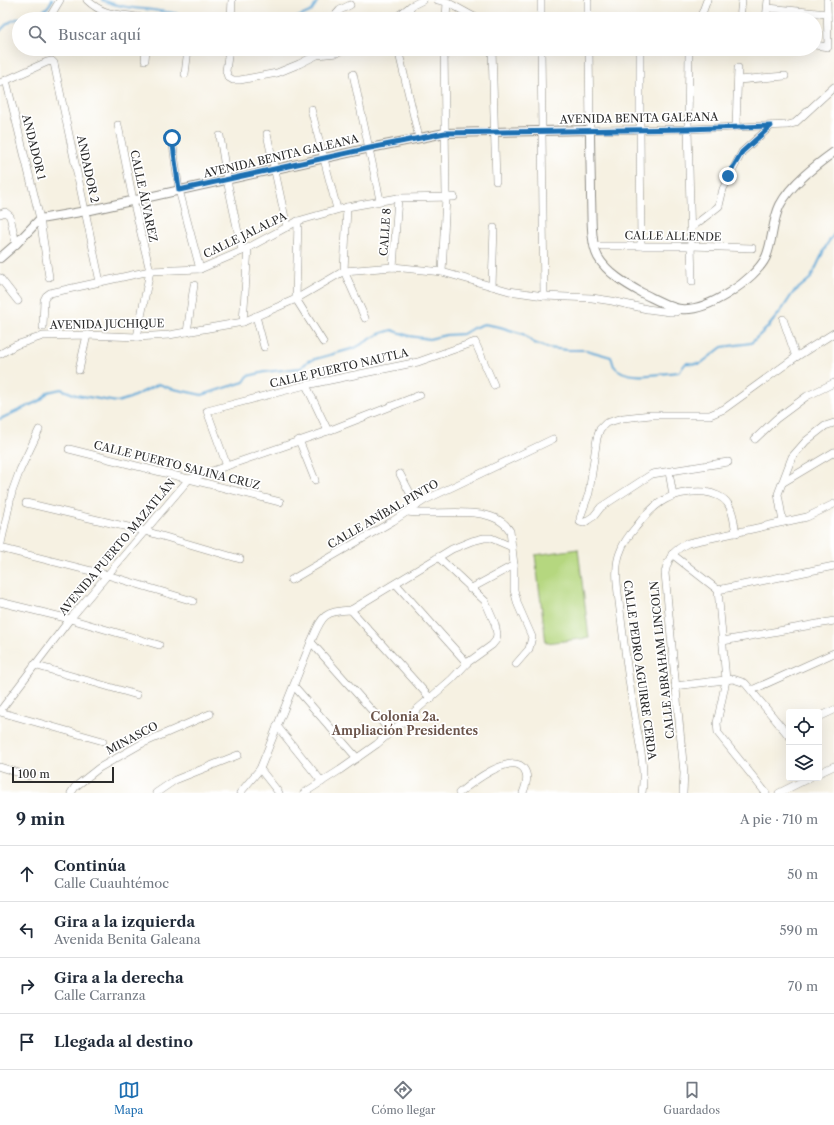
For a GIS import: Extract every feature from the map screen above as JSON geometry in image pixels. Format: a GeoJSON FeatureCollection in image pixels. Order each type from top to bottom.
{"type":"FeatureCollection","features":[{"type":"Feature","properties":{"kind":"street"},"geometry":{"type":"LineString","coordinates":[[53,12],[60,0]]}},
{"type":"Feature","properties":{"kind":"street"},"geometry":{"type":"LineString","coordinates":[[86,0],[102,12]]}},
{"type":"Feature","properties":{"kind":"street"},"geometry":{"type":"LineString","coordinates":[[231,12],[232,0]]}},
{"type":"Feature","properties":{"kind":"street"},"geometry":{"type":"LineString","coordinates":[[403,12],[423,0]]}},
{"type":"Feature","properties":{"kind":"street"},"geometry":{"type":"LineString","coordinates":[[438,0],[447,2],[465,12]]}},
{"type":"Feature","properties":{"kind":"street"},"geometry":{"type":"LineString","coordinates":[[541,0],[541,12]]}},
{"type":"Feature","properties":{"kind":"street"},"geometry":{"type":"LineString","coordinates":[[703,12],[708,0]]}},
{"type":"Feature","properties":{"kind":"street"},"geometry":{"type":"LineString","coordinates":[[741,12],[742,0]]}},
{"type":"Feature","properties":{"kind":"street"},"geometry":{"type":"LineString","coordinates":[[767,12],[768,0]]}},
{"type":"Feature","properties":{"kind":"street"},"geometry":{"type":"LineString","coordinates":[[822,47],[828,47],[827,0]]}},
{"type":"Feature","properties":{"kind":"street"},"geometry":{"type":"LineString","coordinates":[[446,12],[447,2]]}},
{"type":"Feature","properties":{"kind":"street"},"geometry":{"type":"LineString","coordinates":[[588,2],[588,12]]}},
{"type":"Feature","properties":{"kind":"street"},"geometry":{"type":"LineString","coordinates":[[338,12],[350,5]]}},
{"type":"Feature","properties":{"kind":"street"},"geometry":{"type":"LineString","coordinates":[[409,12],[411,6]]}},
{"type":"Feature","properties":{"kind":"street"},"geometry":{"type":"LineString","coordinates":[[768,8],[807,12]]}},
{"type":"Feature","properties":{"kind":"street"},"geometry":{"type":"LineString","coordinates":[[822,13],[827,14]]}},
{"type":"Feature","properties":{"kind":"street"},"geometry":{"type":"LineString","coordinates":[[145,56],[145,60]]}},
{"type":"Feature","properties":{"kind":"street"},"geometry":{"type":"LineString","coordinates":[[185,74],[187,56]]}},
{"type":"Feature","properties":{"kind":"street"},"geometry":{"type":"LineString","coordinates":[[228,56],[226,71],[228,77],[233,80],[240,80],[277,72],[315,56]]}},
{"type":"Feature","properties":{"kind":"street"},"geometry":{"type":"LineString","coordinates":[[400,56],[419,138]]}},
{"type":"Feature","properties":{"kind":"street"},"geometry":{"type":"LineString","coordinates":[[442,272],[446,197],[444,56]]}},
{"type":"Feature","properties":{"kind":"street"},"geometry":{"type":"LineString","coordinates":[[492,56],[496,181]]}},
{"type":"Feature","properties":{"kind":"street"},"geometry":{"type":"LineString","coordinates":[[541,56],[544,296]]}},
{"type":"Feature","properties":{"kind":"street"},"geometry":{"type":"LineString","coordinates":[[589,56],[592,220],[594,246],[597,255],[603,264],[624,282],[653,298],[680,309],[700,308],[740,286],[760,268],[770,247],[777,215],[784,198],[797,183],[819,163],[834,152]]}},
{"type":"Feature","properties":{"kind":"street"},"geometry":{"type":"LineString","coordinates":[[640,56],[641,246]]}},
{"type":"Feature","properties":{"kind":"street"},"geometry":{"type":"LineString","coordinates":[[689,56],[688,129],[692,282]]}},
{"type":"Feature","properties":{"kind":"street","name":"ANDADOR 2"},"geometry":{"type":"LineString","coordinates":[[3,81],[46,62],[52,61],[56,66],[100,282]]}},
{"type":"Feature","properties":{"kind":"street"},"geometry":{"type":"LineString","coordinates":[[736,127],[738,68]]}},
{"type":"Feature","properties":{"kind":"street"},"geometry":{"type":"LineString","coordinates":[[354,74],[380,200]]}},
{"type":"Feature","properties":{"kind":"street"},"geometry":{"type":"LineString","coordinates":[[738,80],[785,76]]}},
{"type":"Feature","properties":{"kind":"street","name":"ANDADOR 1"},"geometry":{"type":"LineString","coordinates":[[3,81],[40,219],[49,277]]}},
{"type":"Feature","properties":{"kind":"street","name":"AVENIDA BENITA GALEANA"},"geometry":{"type":"LineString","coordinates":[[40,219],[86,211],[275,170],[323,158],[445,133],[688,129],[788,125],[795,123],[834,88]]}},
{"type":"Feature","properties":{"kind":"street"},"geometry":{"type":"LineString","coordinates":[[311,109],[337,210]]}},
{"type":"Feature","properties":{"kind":"street","name":"CALLE ÁLVAREZ"},"geometry":{"type":"LineString","coordinates":[[118,125],[133,200],[150,271]]}},
{"type":"Feature","properties":{"kind":"street"},"geometry":{"type":"LineString","coordinates":[[691,228],[718,206],[723,189],[742,152],[771,126]]}},
{"type":"Feature","properties":{"kind":"street"},"geometry":{"type":"LineString","coordinates":[[267,134],[288,227]]}},
{"type":"Feature","properties":{"kind":"street"},"geometry":{"type":"LineString","coordinates":[[220,136],[227,180],[245,250],[242,322]]}},
{"type":"Feature","properties":{"kind":"street"},"geometry":{"type":"LineString","coordinates":[[172,138],[179,190],[200,269]]}},
{"type":"Feature","properties":{"kind":"street","name":"CALLE JALALPA"},"geometry":{"type":"LineString","coordinates":[[43,327],[44,300],[50,293],[150,271],[200,269],[245,250],[298,221],[347,207],[398,198],[454,197]]}},
{"type":"Feature","properties":{"kind":"street","name":"CALLE 8"},"geometry":{"type":"LineString","coordinates":[[393,267],[398,198]]}},
{"type":"Feature","properties":{"kind":"street"},"geometry":{"type":"LineString","coordinates":[[347,207],[344,272],[365,318]]}},
{"type":"Feature","properties":{"kind":"street"},"geometry":{"type":"LineString","coordinates":[[0,214],[5,212],[10,216],[16,244]]}},
{"type":"Feature","properties":{"kind":"street"},"geometry":{"type":"LineString","coordinates":[[0,258],[40,219]]}},
{"type":"Feature","properties":{"kind":"street"},"geometry":{"type":"LineString","coordinates":[[298,221],[296,299],[322,342]]}},
{"type":"Feature","properties":{"kind":"street"},"geometry":{"type":"LineString","coordinates":[[492,286],[494,228]]}},
{"type":"Feature","properties":{"kind":"street","name":"CALLE ALLENDE"},"geometry":{"type":"LineString","coordinates":[[594,246],[692,246],[752,248]]}},
{"type":"Feature","properties":{"kind":"street","name":"AVENIDA JUCHIQUE"},"geometry":{"type":"LineString","coordinates":[[0,354],[16,345],[43,336],[87,335],[137,337],[187,332],[242,322],[296,299],[344,272],[393,267],[442,272],[509,291],[544,296],[592,298],[670,312],[676,312],[680,309]]}},
{"type":"Feature","properties":{"kind":"street"},"geometry":{"type":"LineString","coordinates":[[137,337],[150,271]]}},
{"type":"Feature","properties":{"kind":"street"},"geometry":{"type":"LineString","coordinates":[[0,278],[18,300]]}},
{"type":"Feature","properties":{"kind":"street"},"geometry":{"type":"LineString","coordinates":[[187,332],[194,285]]}},
{"type":"Feature","properties":{"kind":"street"},"geometry":{"type":"LineString","coordinates":[[256,316],[264,347]]}},
{"type":"Feature","properties":{"kind":"street"},"geometry":{"type":"LineString","coordinates":[[782,319],[796,357]]}},
{"type":"Feature","properties":{"kind":"street"},"geometry":{"type":"LineString","coordinates":[[728,462],[652,474],[601,507],[594,516],[588,520],[582,523],[580,522],[589,493],[597,438],[600,429],[606,423],[623,418],[651,415],[710,415],[724,409],[796,357],[834,333]]}},
{"type":"Feature","properties":{"kind":"street"},"geometry":{"type":"LineString","coordinates":[[79,370],[87,335]]}},
{"type":"Feature","properties":{"kind":"street","name":"CALLE PUERTO NAUTLA"},"geometry":{"type":"LineString","coordinates":[[227,466],[207,411],[306,385],[418,362],[475,342],[494,385]]}},
{"type":"Feature","properties":{"kind":"street"},"geometry":{"type":"LineString","coordinates":[[755,439],[776,419],[807,396],[834,383]]}},
{"type":"Feature","properties":{"kind":"street"},"geometry":{"type":"LineString","coordinates":[[306,385],[328,430]]}},
{"type":"Feature","properties":{"kind":"street","name":"AVENIDA PUERTO MAZATLÁN"},"geometry":{"type":"LineString","coordinates":[[0,711],[70,619],[189,479],[328,430],[420,395]]}},
{"type":"Feature","properties":{"kind":"street"},"geometry":{"type":"LineString","coordinates":[[783,522],[778,494],[792,457],[806,441],[825,426],[834,423]]}},
{"type":"Feature","properties":{"kind":"street"},"geometry":{"type":"LineString","coordinates":[[39,430],[20,470],[12,492],[0,548],[107,575],[193,601]]}},
{"type":"Feature","properties":{"kind":"street","name":"CALLE ANÍBAL PINTO"},"geometry":{"type":"LineString","coordinates":[[290,580],[408,512],[425,500],[553,439]]}},
{"type":"Feature","properties":{"kind":"street"},"geometry":{"type":"LineString","coordinates":[[299,440],[315,480]]}},
{"type":"Feature","properties":{"kind":"street","name":"CALLE PUERTO SALINA CRUZ"},"geometry":{"type":"LineString","coordinates":[[69,449],[280,502]]}},
{"type":"Feature","properties":{"kind":"street"},"geometry":{"type":"LineString","coordinates":[[782,483],[834,452]]}},
{"type":"Feature","properties":{"kind":"street"},"geometry":{"type":"LineString","coordinates":[[669,472],[673,495]]}},
{"type":"Feature","properties":{"kind":"street"},"geometry":{"type":"LineString","coordinates":[[400,474],[417,506]]}},
{"type":"Feature","properties":{"kind":"street","name":"CALLE PEDRO AGUIRRE CERDA"},"geometry":{"type":"LineString","coordinates":[[642,793],[641,756],[624,645],[618,593],[616,567],[620,551],[626,540],[648,511],[673,495],[708,492],[722,498],[728,504],[731,511],[736,533]]}},
{"type":"Feature","properties":{"kind":"street"},"geometry":{"type":"LineString","coordinates":[[26,503],[145,531],[240,559]]}},
{"type":"Feature","properties":{"kind":"street"},"geometry":{"type":"LineString","coordinates":[[766,793],[718,733],[717,723],[726,680],[718,590],[672,554],[678,548],[688,543],[807,517],[834,504]]}},
{"type":"Feature","properties":{"kind":"street"},"geometry":{"type":"LineString","coordinates":[[408,512],[421,514],[473,512],[500,520],[508,527],[510,531],[514,565],[514,590],[518,606],[532,637],[529,649],[516,664]]}},
{"type":"Feature","properties":{"kind":"street"},"geometry":{"type":"LineString","coordinates":[[240,793],[260,769],[319,624],[324,617],[337,611],[351,610],[452,549],[472,541],[491,538],[512,547]]}},
{"type":"Feature","properties":{"kind":"street","name":"CALLE ABRAHAM LINCOLN"},"geometry":{"type":"LineString","coordinates":[[672,554],[667,562],[665,573],[684,773],[683,793]]}},
{"type":"Feature","properties":{"kind":"street"},"geometry":{"type":"LineString","coordinates":[[304,793],[357,758],[391,732],[452,679],[467,663],[492,645],[496,640],[497,634],[495,624],[485,601],[470,589],[438,558]]}},
{"type":"Feature","properties":{"kind":"street"},"geometry":{"type":"LineString","coordinates":[[470,589],[514,565]]}},
{"type":"Feature","properties":{"kind":"street"},"geometry":{"type":"LineString","coordinates":[[718,590],[834,566]]}},
{"type":"Feature","properties":{"kind":"street"},"geometry":{"type":"LineString","coordinates":[[396,584],[467,663]]}},
{"type":"Feature","properties":{"kind":"street"},"geometry":{"type":"LineString","coordinates":[[0,602],[70,619],[158,645]]}},
{"type":"Feature","properties":{"kind":"street"},"geometry":{"type":"LineString","coordinates":[[351,610],[431,698]]}},
{"type":"Feature","properties":{"kind":"street"},"geometry":{"type":"LineString","coordinates":[[723,641],[834,621]]}},
{"type":"Feature","properties":{"kind":"street"},"geometry":{"type":"LineString","coordinates":[[312,642],[391,732]]}},
{"type":"Feature","properties":{"kind":"street"},"geometry":{"type":"LineString","coordinates":[[752,690],[834,653]]}},
{"type":"Feature","properties":{"kind":"street"},"geometry":{"type":"LineString","coordinates":[[34,665],[138,695]]}},
{"type":"Feature","properties":{"kind":"street"},"geometry":{"type":"LineString","coordinates":[[675,686],[733,679],[739,680],[746,683],[786,731]]}},
{"type":"Feature","properties":{"kind":"street"},"geometry":{"type":"LineString","coordinates":[[294,686],[357,758]]}},
{"type":"Feature","properties":{"kind":"street"},"geometry":{"type":"LineString","coordinates":[[822,716],[834,710]]}},
{"type":"Feature","properties":{"kind":"street"},"geometry":{"type":"LineString","coordinates":[[0,711],[102,741]]}},
{"type":"Feature","properties":{"kind":"street","name":"MINASCO"},"geometry":{"type":"LineString","coordinates":[[71,793],[99,768],[140,744],[210,714]]}},
{"type":"Feature","properties":{"kind":"street"},"geometry":{"type":"LineString","coordinates":[[277,726],[322,782]]}},
{"type":"Feature","properties":{"kind":"street"},"geometry":{"type":"LineString","coordinates":[[156,793],[175,780],[238,755]]}},
{"type":"Feature","properties":{"kind":"street"},"geometry":{"type":"LineString","coordinates":[[459,793],[492,770],[510,763],[523,767],[527,778],[523,793]]}},
{"type":"Feature","properties":{"kind":"street"},"geometry":{"type":"LineString","coordinates":[[822,772],[834,766]]}},
{"type":"Feature","properties":{"kind":"street"},"geometry":{"type":"LineString","coordinates":[[0,767],[29,776]]}},
{"type":"Feature","properties":{"kind":"street"},"geometry":{"type":"LineString","coordinates":[[260,769],[279,793]]}},
{"type":"Feature","properties":{"kind":"street"},"geometry":{"type":"LineString","coordinates":[[780,793],[803,781]]}},
{"type":"Feature","properties":{"kind":"green space"},"geometry":{"type":"Polygon","coordinates":[[[578,549],[589,638],[546,643],[535,555],[578,549]]]}},
{"type":"Feature","properties":{"kind":"waterway"},"geometry":{"type":"LineString","coordinates":[[41,12],[48,6],[52,0]]}},
{"type":"Feature","properties":{"kind":"waterway"},"geometry":{"type":"LineString","coordinates":[[102,0],[123,6],[169,12]]}},
{"type":"Feature","properties":{"kind":"waterway"},"geometry":{"type":"LineString","coordinates":[[310,12],[312,11],[318,0]]}},
{"type":"Feature","properties":{"kind":"waterway"},"geometry":{"type":"LineString","coordinates":[[0,31],[12,21]]}},
{"type":"Feature","properties":{"kind":"waterway"},"geometry":{"type":"LineString","coordinates":[[0,419],[41,400],[48,392],[61,389],[76,395],[117,402],[130,398],[159,384],[169,388],[202,395],[244,382],[248,376],[265,372],[301,368],[308,361],[355,348],[379,334],[392,330],[409,336],[429,339],[446,335],[463,334],[484,324],[523,334],[534,343],[548,348],[586,350],[611,357],[614,366],[627,374],[654,375],[679,372],[686,363],[700,364],[722,347],[751,343],[768,327],[793,293],[811,278],[827,244],[834,234]]}},
{"type":"Feature","properties":{"kind":"district","name":"Colonia 2a. Ampliación Presidentes"},"geometry":{"type":"Point","coordinates":[405,723]}},
{"type":"Feature","properties":{"kind":"route"},"geometry":{"type":"LineString","coordinates":[[172,138],[179,190],[445,133],[688,129],[771,126],[742,152],[728,176]]}}]}
